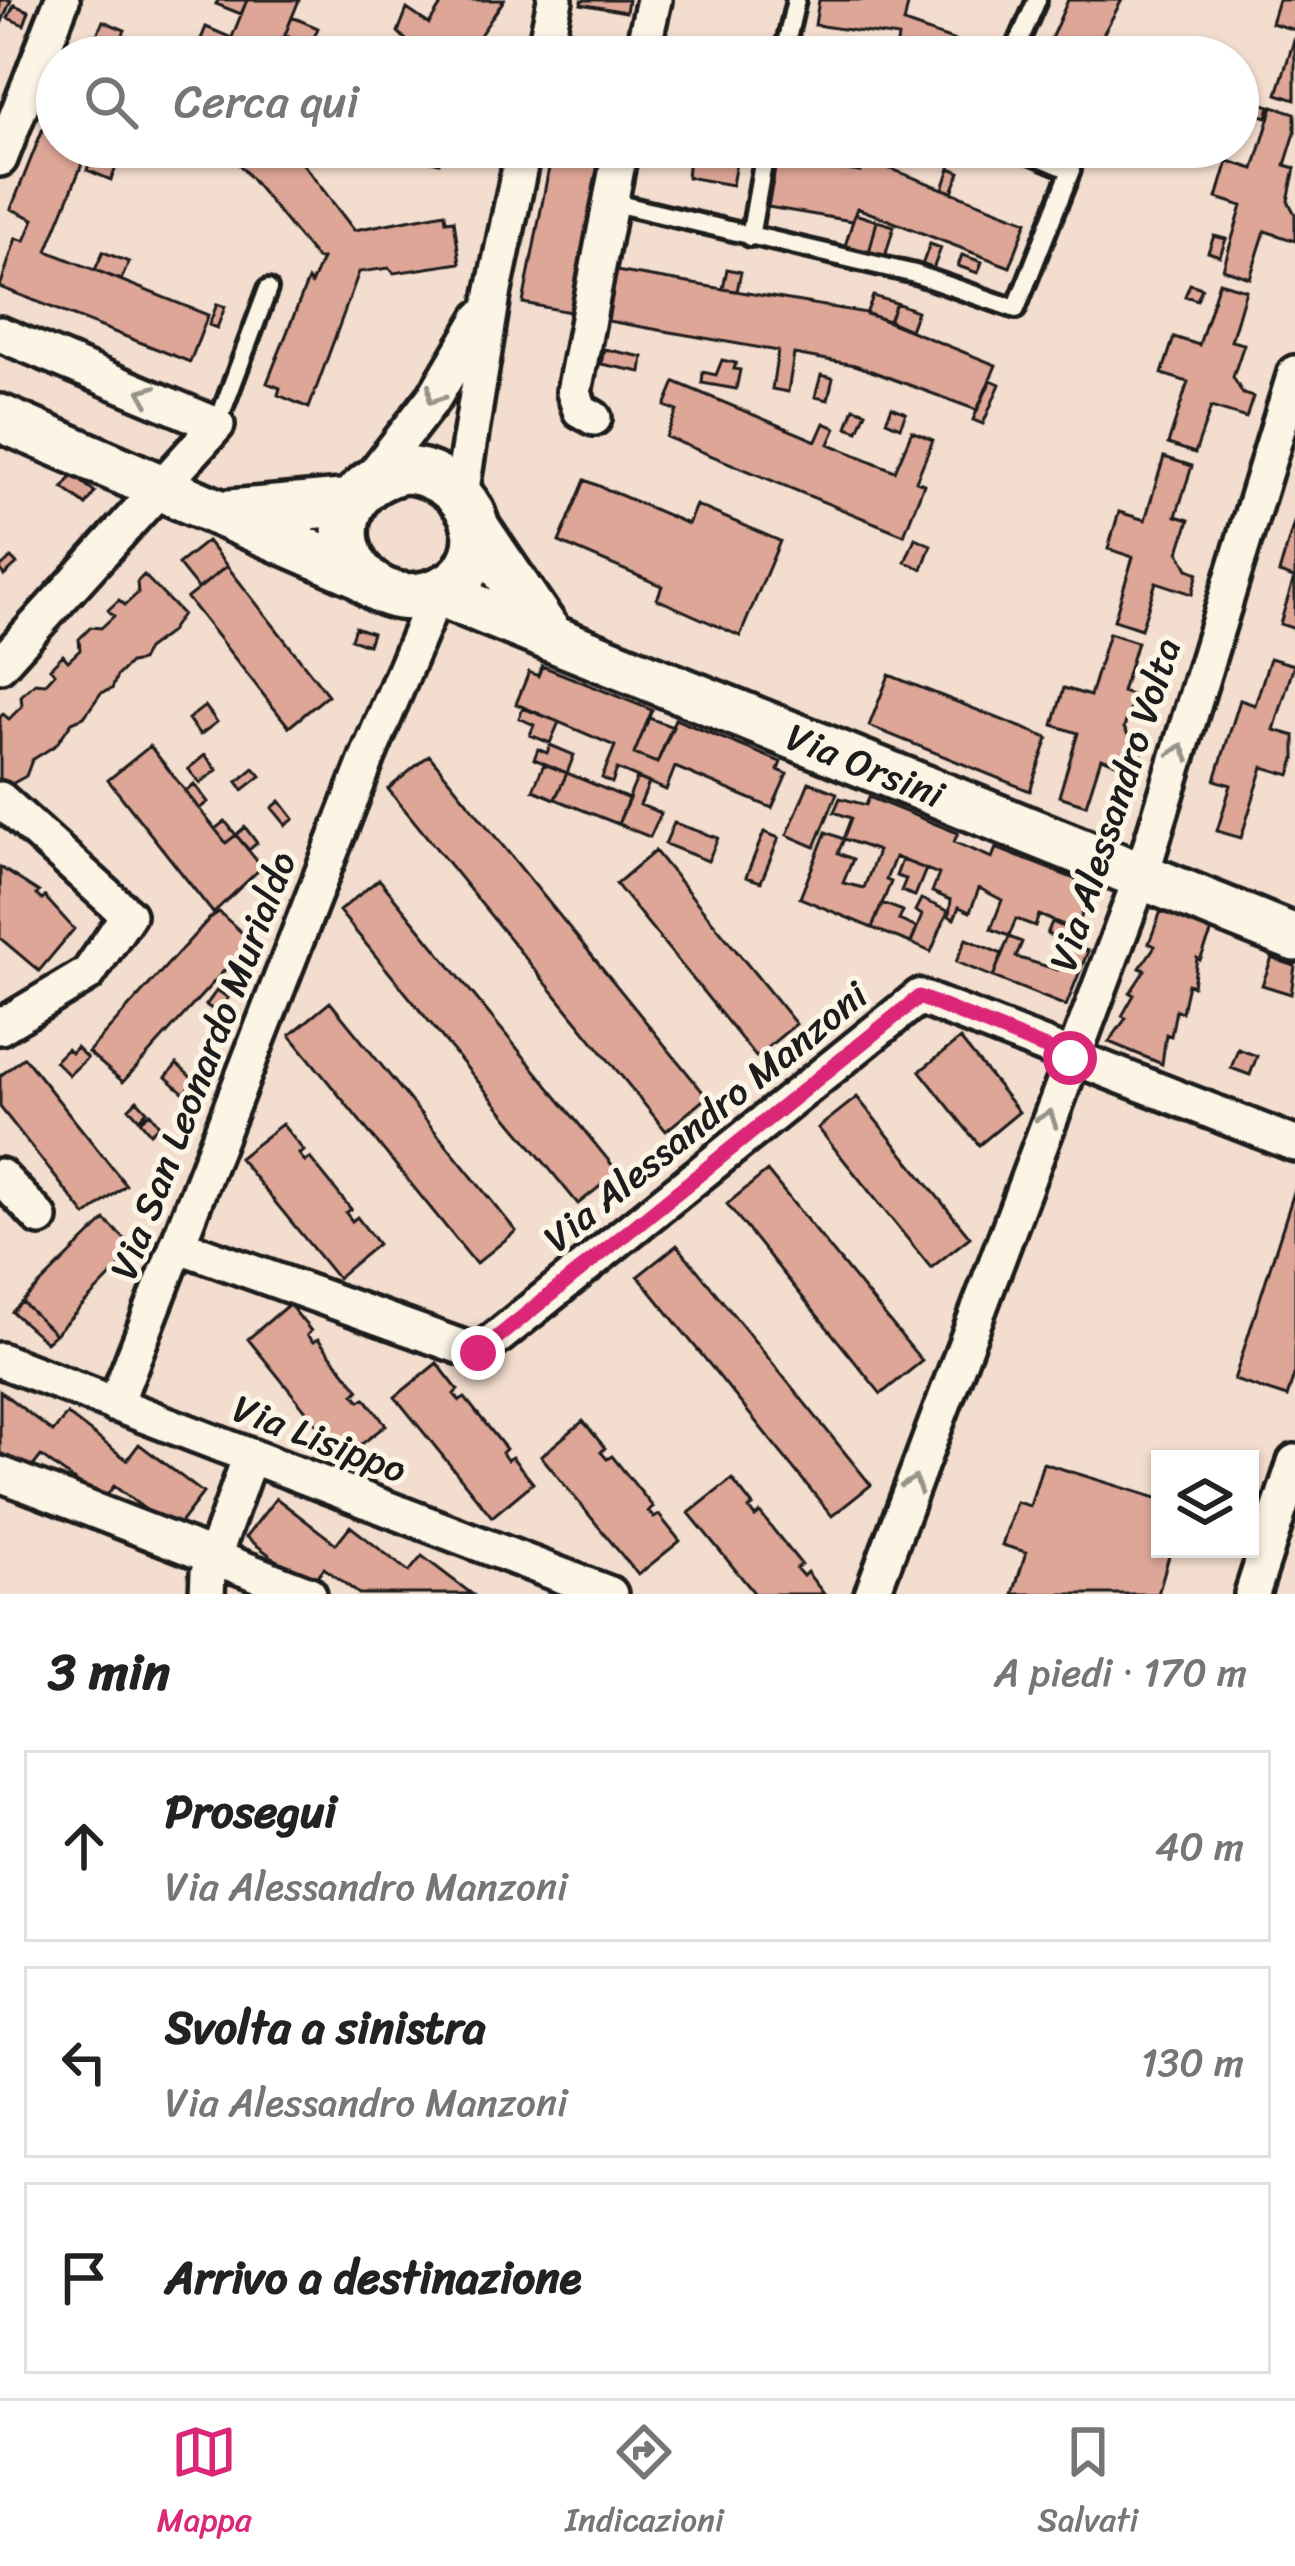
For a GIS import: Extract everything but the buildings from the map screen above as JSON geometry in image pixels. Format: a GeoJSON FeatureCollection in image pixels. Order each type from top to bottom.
{"type":"FeatureCollection","features":[{"type":"Feature","properties":{"kind":"main road"},"geometry":{"type":"LineString","coordinates":[[0,418],[405,596],[437,592],[464,574],[472,559],[468,510]]}},
{"type":"Feature","properties":{"kind":"main road"},"geometry":{"type":"LineString","coordinates":[[225,513],[357,496],[388,473],[419,471],[449,483],[551,638]]}},
{"type":"Feature","properties":{"kind":"main road"},"geometry":{"type":"LineString","coordinates":[[357,496],[343,531],[352,562],[362,575]]}},
{"type":"Feature","properties":{"kind":"main road","name":"Via Orsini"},"geometry":{"type":"LineString","coordinates":[[437,592],[1295,938]]}},
{"type":"Feature","properties":{"kind":"street"},"geometry":{"type":"LineString","coordinates":[[48,36],[62,0]]}},
{"type":"Feature","properties":{"kind":"street"},"geometry":{"type":"LineString","coordinates":[[547,36],[555,0]]}},
{"type":"Feature","properties":{"kind":"street"},"geometry":{"type":"LineString","coordinates":[[646,36],[654,0]]}},
{"type":"Feature","properties":{"kind":"street"},"geometry":{"type":"LineString","coordinates":[[0,159],[36,67]]}},
{"type":"Feature","properties":{"kind":"street"},"geometry":{"type":"LineString","coordinates":[[468,510],[493,295],[520,168]]}},
{"type":"Feature","properties":{"kind":"street"},"geometry":{"type":"LineString","coordinates":[[593,418],[580,410],[574,392],[616,168]]}},
{"type":"Feature","properties":{"kind":"street"},"geometry":{"type":"LineString","coordinates":[[357,496],[435,396],[493,295]]}},
{"type":"Feature","properties":{"kind":"street"},"geometry":{"type":"LineString","coordinates":[[0,334],[217,424],[0,665]]}},
{"type":"Feature","properties":{"kind":"street","name":"Via Alessandro Volta"},"geometry":{"type":"LineString","coordinates":[[872,1594],[1142,877],[1295,373]]}},
{"type":"Feature","properties":{"kind":"street","name":"Via San Leonardo Murialdo"},"geometry":{"type":"LineString","coordinates":[[115,1405],[368,756],[437,592]]}},
{"type":"Feature","properties":{"kind":"street"},"geometry":{"type":"LineString","coordinates":[[0,799],[128,915],[88,974],[0,1027]]}},
{"type":"Feature","properties":{"kind":"street","name":"Via Alessandro Manzoni"},"geometry":{"type":"LineString","coordinates":[[177,1245],[478,1353],[919,997],[1295,1144]]}},
{"type":"Feature","properties":{"kind":"street"},"geometry":{"type":"LineString","coordinates":[[0,1176],[40,1218]]}},
{"type":"Feature","properties":{"kind":"street","name":"Via Lisippo"},"geometry":{"type":"LineString","coordinates":[[0,1360],[610,1594]]}},
{"type":"Feature","properties":{"kind":"street"},"geometry":{"type":"LineString","coordinates":[[207,1594],[214,1555],[250,1456]]}},
{"type":"Feature","properties":{"kind":"street"},"geometry":{"type":"LineString","coordinates":[[1252,1594],[1295,1462]]}},
{"type":"Feature","properties":{"kind":"street"},"geometry":{"type":"LineString","coordinates":[[0,1474],[309,1594]]}},
{"type":"Feature","properties":{"kind":"lane"},"geometry":{"type":"LineString","coordinates":[[791,36],[796,0]]}},
{"type":"Feature","properties":{"kind":"lane"},"geometry":{"type":"LineString","coordinates":[[1021,36],[1037,0]]}},
{"type":"Feature","properties":{"kind":"lane"},"geometry":{"type":"LineString","coordinates":[[750,237],[762,168]]}},
{"type":"Feature","properties":{"kind":"lane"},"geometry":{"type":"LineString","coordinates":[[609,202],[915,274],[1016,309],[1071,170],[1066,168]]}},
{"type":"Feature","properties":{"kind":"lane"},"geometry":{"type":"LineString","coordinates":[[217,424],[268,289]]}},
{"type":"Feature","properties":{"kind":"route"},"geometry":{"type":"LineString","coordinates":[[478,1353],[919,997],[1070,1058]]}}]}
